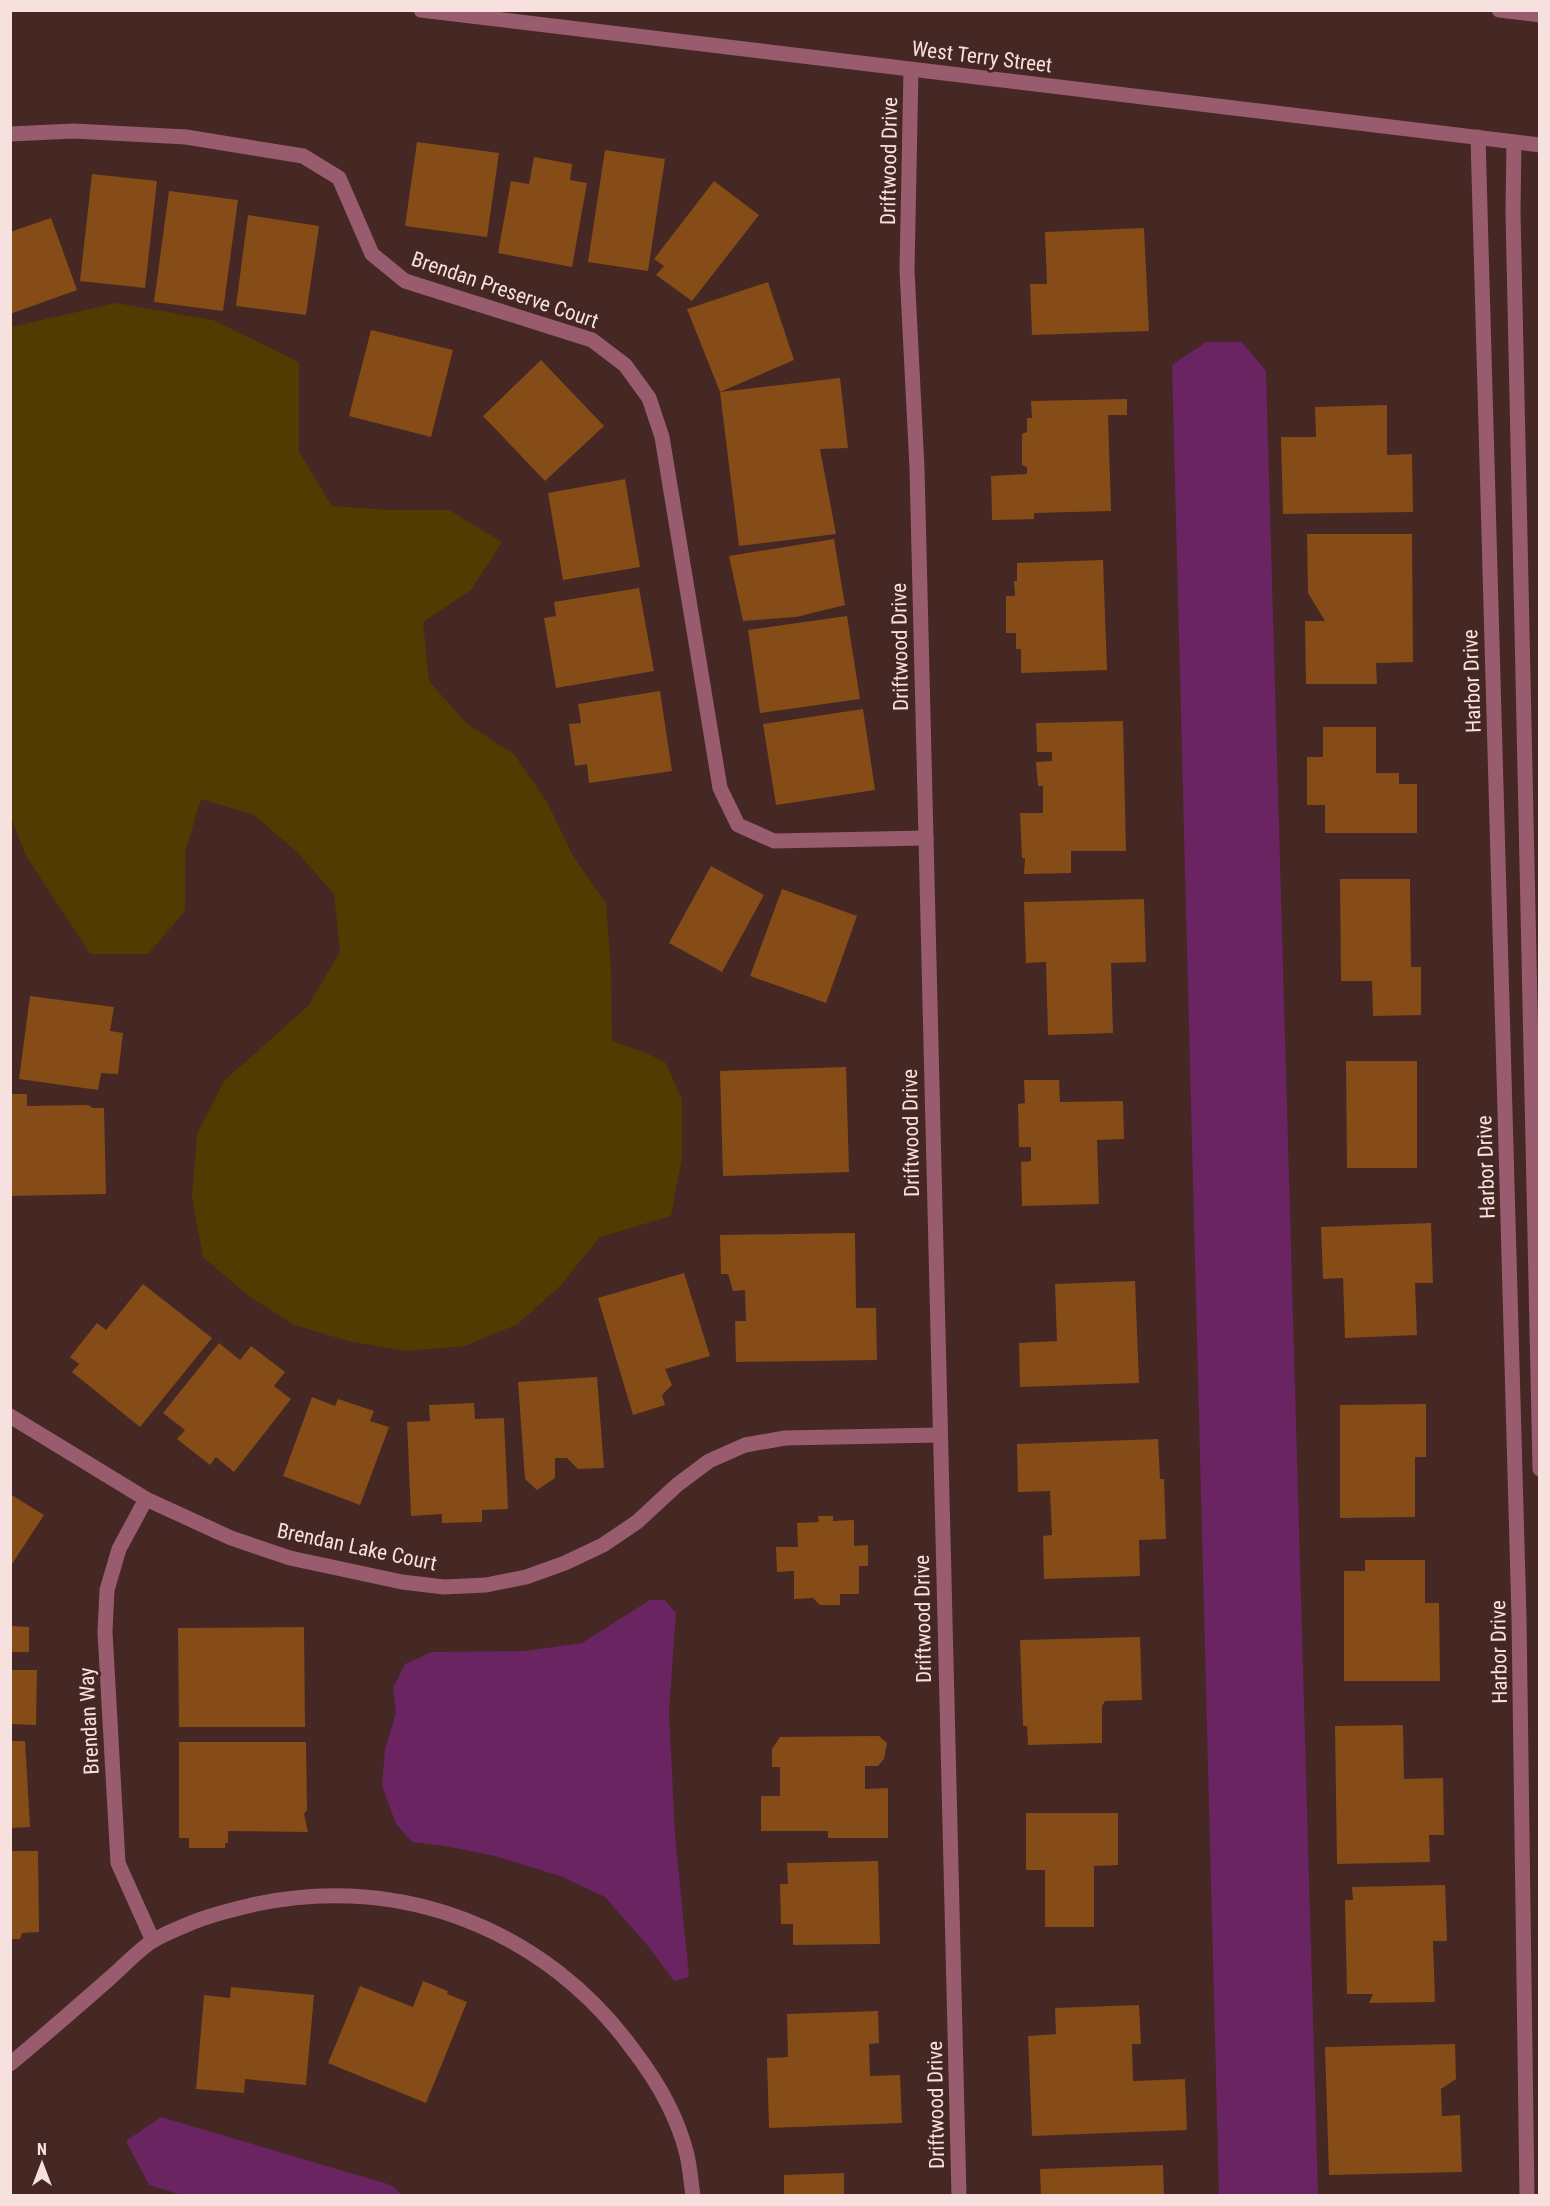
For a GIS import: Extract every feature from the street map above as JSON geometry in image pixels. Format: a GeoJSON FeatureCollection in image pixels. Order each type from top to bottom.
{"type":"FeatureCollection","features":[{"type":"Feature","properties":{"kind":"street","name":"West Terry Street"},"geometry":{"type":"LineString","coordinates":[[421,10],[1539,145]]}},
{"type":"Feature","properties":{"kind":"street"},"geometry":{"type":"LineString","coordinates":[[1499,10],[1539,15]]}},
{"type":"Feature","properties":{"kind":"street","name":"Driftwood Drive"},"geometry":{"type":"LineString","coordinates":[[911,70],[907,270],[917,468],[959,2196]]}},
{"type":"Feature","properties":{"kind":"street","name":"Brendan Preserve Court"},"geometry":{"type":"LineString","coordinates":[[10,134],[74,131],[186,137],[303,156],[339,178],[372,254],[405,281],[592,340],[625,365],[649,398],[662,437],[720,788],[738,825],[774,841],[926,838]]}},
{"type":"Feature","properties":{"kind":"street","name":"Harbor Drive"},"geometry":{"type":"LineString","coordinates":[[1478,137],[1519,1617],[1527,2196]]}},
{"type":"Feature","properties":{"kind":"street"},"geometry":{"type":"LineString","coordinates":[[1514,142],[1513,211],[1539,1469]]}},
{"type":"Feature","properties":{"kind":"street","name":"Brendan Lake Court"},"geometry":{"type":"LineString","coordinates":[[10,1416],[146,1499],[231,1538],[290,1558],[402,1582],[444,1587],[486,1585],[526,1577],[565,1563],[603,1545],[637,1522],[677,1485],[709,1461],[745,1445],[785,1438],[939,1435]]}},
{"type":"Feature","properties":{"kind":"street","name":"Brendan Way"},"geometry":{"type":"LineString","coordinates":[[146,1499],[119,1549],[107,1590],[105,1632],[118,1863],[153,1941]]}},
{"type":"Feature","properties":{"kind":"street"},"geometry":{"type":"LineString","coordinates":[[10,2064],[153,1941],[194,1922],[236,1908],[280,1899],[324,1896],[369,1897],[410,1902],[449,1912],[488,1928],[524,1947],[592,2001],[623,2034],[649,2071],[671,2111],[687,2154],[693,2196]]}},
{"type":"Feature","properties":{"kind":"shaded area"},"geometry":{"type":"Polygon","coordinates":[[[116,303],[213,320],[299,362],[299,452],[332,506],[391,510],[449,510],[502,542],[471,590],[423,622],[429,681],[466,723],[514,754],[547,802],[573,856],[606,903],[611,967],[612,1041],[665,1062],[682,1099],[682,1158],[671,1216],[600,1237],[560,1286],[518,1324],[465,1346],[406,1351],[348,1341],[294,1325],[246,1294],[203,1257],[192,1198],[197,1134],[224,1081],[308,1006],[340,952],[334,894],[297,852],[254,815],[201,799],[185,852],[185,911],[148,954],[90,954],[25,854],[11,817],[11,327],[116,303]]]}},
{"type":"Feature","properties":{"kind":"shaded area"},"geometry":{"type":"Polygon","coordinates":[[[1206,342],[1242,342],[1266,371],[1318,2195],[1219,2195],[1172,365],[1206,342]]]}},
{"type":"Feature","properties":{"kind":"shaded area"},"geometry":{"type":"Polygon","coordinates":[[[650,1600],[665,1600],[676,1613],[669,1711],[675,1835],[689,1977],[674,1981],[648,1946],[605,1897],[560,1876],[495,1856],[412,1842],[396,1824],[382,1786],[385,1749],[396,1713],[393,1688],[405,1664],[432,1652],[525,1651],[582,1643],[650,1600]]]}},
{"type":"Feature","properties":{"kind":"shaded area"},"geometry":{"type":"Polygon","coordinates":[[[161,2117],[391,2185],[402,2195],[185,2196],[149,2185],[126,2141],[161,2117]]]}},
{"type":"Feature","properties":{"kind":"building"},"geometry":{"type":"Polygon","coordinates":[[[417,142],[499,153],[487,237],[405,226],[417,142]]]}},
{"type":"Feature","properties":{"kind":"building"},"geometry":{"type":"Polygon","coordinates":[[[605,150],[665,159],[648,271],[588,262],[605,150]]]}},
{"type":"Feature","properties":{"kind":"building"},"geometry":{"type":"Polygon","coordinates":[[[534,157],[572,164],[570,180],[587,183],[572,267],[498,253],[511,181],[529,184],[534,157]]]}},
{"type":"Feature","properties":{"kind":"building"},"geometry":{"type":"Polygon","coordinates":[[[92,174],[157,181],[145,288],[80,281],[92,174]]]}},
{"type":"Feature","properties":{"kind":"building"},"geometry":{"type":"Polygon","coordinates":[[[714,181],[759,215],[692,301],[656,275],[664,266],[654,259],[714,181]]]}},
{"type":"Feature","properties":{"kind":"building"},"geometry":{"type":"Polygon","coordinates":[[[169,191],[238,200],[223,311],[154,302],[169,191]]]}},
{"type":"Feature","properties":{"kind":"building"},"geometry":{"type":"Polygon","coordinates":[[[248,215],[319,226],[306,315],[236,306],[248,215]]]}},
{"type":"Feature","properties":{"kind":"building"},"geometry":{"type":"Polygon","coordinates":[[[51,218],[77,290],[10,314],[10,232],[51,218]]]}},
{"type":"Feature","properties":{"kind":"building"},"geometry":{"type":"Polygon","coordinates":[[[1144,228],[1149,331],[1032,335],[1030,284],[1047,284],[1045,232],[1144,228]]]}},
{"type":"Feature","properties":{"kind":"building"},"geometry":{"type":"Polygon","coordinates":[[[768,282],[794,360],[720,392],[687,309],[768,282]]]}},
{"type":"Feature","properties":{"kind":"building"},"geometry":{"type":"Polygon","coordinates":[[[371,330],[453,350],[431,437],[349,416],[371,330]]]}},
{"type":"Feature","properties":{"kind":"building"},"geometry":{"type":"Polygon","coordinates":[[[541,360],[604,426],[545,481],[483,416],[541,360]]]}},
{"type":"Feature","properties":{"kind":"building"},"geometry":{"type":"Polygon","coordinates":[[[840,378],[848,448],[820,449],[836,534],[739,546],[720,392],[840,378]]]}},
{"type":"Feature","properties":{"kind":"building"},"geometry":{"type":"Polygon","coordinates":[[[1127,399],[1127,415],[1108,415],[1111,511],[1034,513],[1034,519],[992,520],[991,476],[1027,474],[1027,467],[1022,465],[1022,434],[1027,432],[1027,418],[1032,418],[1031,401],[1127,399]]]}},
{"type":"Feature","properties":{"kind":"building"},"geometry":{"type":"Polygon","coordinates":[[[1387,405],[1387,455],[1412,454],[1413,512],[1283,514],[1281,437],[1316,437],[1315,407],[1387,405]]]}},
{"type":"Feature","properties":{"kind":"building"},"geometry":{"type":"Polygon","coordinates":[[[625,479],[640,567],[563,580],[548,493],[625,479]]]}},
{"type":"Feature","properties":{"kind":"building"},"geometry":{"type":"Polygon","coordinates":[[[1307,534],[1412,534],[1413,662],[1376,663],[1377,684],[1306,684],[1305,621],[1325,621],[1308,593],[1307,534]]]}},
{"type":"Feature","properties":{"kind":"building"},"geometry":{"type":"Polygon","coordinates":[[[834,539],[845,605],[796,617],[743,621],[729,556],[834,539]]]}},
{"type":"Feature","properties":{"kind":"building"},"geometry":{"type":"Polygon","coordinates":[[[1103,560],[1107,670],[1021,673],[1021,649],[1016,649],[1016,633],[1006,633],[1006,596],[1015,596],[1014,581],[1017,581],[1017,563],[1103,560]]]}},
{"type":"Feature","properties":{"kind":"building"},"geometry":{"type":"Polygon","coordinates":[[[639,588],[654,671],[556,688],[544,618],[556,616],[554,602],[639,588]]]}},
{"type":"Feature","properties":{"kind":"building"},"geometry":{"type":"Polygon","coordinates":[[[847,616],[860,699],[760,713],[748,630],[847,616]]]}},
{"type":"Feature","properties":{"kind":"building"},"geometry":{"type":"Polygon","coordinates":[[[660,691],[672,771],[589,783],[587,764],[575,766],[569,724],[581,723],[578,704],[660,691]]]}},
{"type":"Feature","properties":{"kind":"building"},"geometry":{"type":"Polygon","coordinates":[[[863,709],[875,790],[776,805],[763,724],[863,709]]]}},
{"type":"Feature","properties":{"kind":"building"},"geometry":{"type":"Polygon","coordinates":[[[1123,721],[1126,851],[1071,851],[1071,873],[1024,874],[1025,858],[1022,858],[1020,813],[1043,813],[1043,786],[1038,786],[1036,762],[1052,761],[1052,752],[1037,752],[1036,723],[1123,721]]]}},
{"type":"Feature","properties":{"kind":"building"},"geometry":{"type":"Polygon","coordinates":[[[1323,727],[1376,727],[1376,773],[1399,773],[1399,784],[1417,784],[1417,833],[1325,833],[1325,805],[1307,805],[1307,757],[1323,757],[1323,727]]]}},
{"type":"Feature","properties":{"kind":"building"},"geometry":{"type":"Polygon","coordinates":[[[711,866],[764,895],[722,972],[669,943],[711,866]]]}},
{"type":"Feature","properties":{"kind":"building"},"geometry":{"type":"Polygon","coordinates":[[[1340,879],[1410,879],[1411,967],[1421,967],[1421,1015],[1373,1016],[1372,981],[1341,981],[1340,879]]]}},
{"type":"Feature","properties":{"kind":"building"},"geometry":{"type":"Polygon","coordinates":[[[782,889],[857,916],[826,1003],[750,976],[782,889]]]}},
{"type":"Feature","properties":{"kind":"building"},"geometry":{"type":"Polygon","coordinates":[[[1144,899],[1146,962],[1111,963],[1113,1033],[1048,1035],[1046,962],[1026,963],[1024,902],[1144,899]]]}},
{"type":"Feature","properties":{"kind":"building"},"geometry":{"type":"Polygon","coordinates":[[[30,996],[114,1007],[110,1031],[123,1033],[118,1074],[101,1073],[98,1090],[19,1079],[30,996]]]}},
{"type":"Feature","properties":{"kind":"building"},"geometry":{"type":"Polygon","coordinates":[[[1346,1061],[1417,1061],[1417,1168],[1347,1168],[1346,1061]]]}},
{"type":"Feature","properties":{"kind":"building"},"geometry":{"type":"Polygon","coordinates":[[[846,1067],[849,1172],[723,1176],[720,1071],[846,1067]]]}},
{"type":"Feature","properties":{"kind":"building"},"geometry":{"type":"Polygon","coordinates":[[[1024,1080],[1059,1080],[1060,1102],[1123,1101],[1124,1139],[1097,1140],[1099,1204],[1022,1206],[1021,1162],[1031,1161],[1031,1147],[1019,1147],[1018,1104],[1025,1103],[1024,1080]]]}},
{"type":"Feature","properties":{"kind":"building"},"geometry":{"type":"Polygon","coordinates":[[[10,1094],[27,1094],[27,1106],[88,1105],[93,1108],[104,1108],[106,1194],[10,1196],[10,1094]]]}},
{"type":"Feature","properties":{"kind":"building"},"geometry":{"type":"Polygon","coordinates":[[[1431,1223],[1433,1283],[1415,1283],[1417,1335],[1345,1338],[1343,1278],[1323,1279],[1321,1227],[1431,1223]]]}},
{"type":"Feature","properties":{"kind":"building"},"geometry":{"type":"Polygon","coordinates":[[[855,1233],[856,1308],[876,1308],[877,1360],[736,1362],[735,1321],[746,1321],[745,1290],[733,1291],[728,1274],[721,1274],[720,1235],[855,1233]]]}},
{"type":"Feature","properties":{"kind":"building"},"geometry":{"type":"Polygon","coordinates":[[[684,1273],[710,1356],[665,1369],[672,1385],[662,1395],[665,1405],[633,1415],[598,1298],[684,1273]]]}},
{"type":"Feature","properties":{"kind":"building"},"geometry":{"type":"Polygon","coordinates":[[[1135,1281],[1139,1383],[1020,1387],[1019,1343],[1057,1341],[1055,1284],[1135,1281]]]}},
{"type":"Feature","properties":{"kind":"building"},"geometry":{"type":"Polygon","coordinates":[[[143,1284],[212,1338],[140,1427],[72,1372],[79,1364],[70,1357],[97,1323],[106,1330],[143,1284]]]}},
{"type":"Feature","properties":{"kind":"building"},"geometry":{"type":"Polygon","coordinates":[[[219,1343],[240,1360],[251,1346],[285,1372],[274,1386],[291,1399],[234,1472],[216,1457],[210,1465],[177,1439],[185,1430],[163,1413],[219,1343]]]}},
{"type":"Feature","properties":{"kind":"building"},"geometry":{"type":"Polygon","coordinates":[[[597,1377],[604,1468],[578,1469],[567,1458],[555,1458],[555,1478],[537,1490],[525,1479],[518,1382],[597,1377]]]}},
{"type":"Feature","properties":{"kind":"building"},"geometry":{"type":"Polygon","coordinates":[[[312,1397],[335,1406],[338,1399],[374,1411],[370,1421],[389,1427],[360,1505],[283,1476],[312,1397]]]}},
{"type":"Feature","properties":{"kind":"building"},"geometry":{"type":"Polygon","coordinates":[[[474,1403],[475,1419],[504,1418],[508,1509],[482,1510],[482,1522],[442,1523],[442,1514],[411,1516],[407,1422],[430,1421],[429,1405],[474,1403]]]}},
{"type":"Feature","properties":{"kind":"building"},"geometry":{"type":"Polygon","coordinates":[[[1426,1404],[1426,1457],[1415,1457],[1415,1517],[1340,1518],[1340,1405],[1426,1404]]]}},
{"type":"Feature","properties":{"kind":"building"},"geometry":{"type":"Polygon","coordinates":[[[1158,1439],[1160,1479],[1164,1479],[1166,1539],[1139,1540],[1140,1576],[1044,1579],[1043,1536],[1052,1535],[1050,1491],[1018,1492],[1017,1444],[1158,1439]]]}},
{"type":"Feature","properties":{"kind":"building"},"geometry":{"type":"Polygon","coordinates":[[[10,1494],[44,1515],[10,1567],[10,1494]]]}},
{"type":"Feature","properties":{"kind":"building"},"geometry":{"type":"Polygon","coordinates":[[[818,1516],[833,1516],[833,1521],[854,1520],[854,1546],[868,1545],[868,1566],[859,1566],[859,1594],[840,1594],[840,1605],[820,1605],[813,1598],[794,1599],[794,1571],[777,1572],[776,1547],[798,1547],[797,1523],[819,1522],[818,1516]]]}},
{"type":"Feature","properties":{"kind":"building"},"geometry":{"type":"Polygon","coordinates":[[[1365,1560],[1425,1560],[1425,1603],[1439,1603],[1440,1681],[1344,1681],[1344,1571],[1365,1571],[1365,1560]]]}},
{"type":"Feature","properties":{"kind":"building"},"geometry":{"type":"Polygon","coordinates":[[[10,1626],[29,1627],[29,1652],[10,1652],[10,1626]]]}},
{"type":"Feature","properties":{"kind":"building"},"geometry":{"type":"Polygon","coordinates":[[[304,1627],[305,1727],[179,1727],[178,1628],[304,1627]]]}},
{"type":"Feature","properties":{"kind":"building"},"geometry":{"type":"Polygon","coordinates":[[[1140,1637],[1142,1700],[1105,1701],[1102,1706],[1102,1743],[1028,1745],[1027,1726],[1023,1726],[1020,1640],[1140,1637]]]}},
{"type":"Feature","properties":{"kind":"building"},"geometry":{"type":"Polygon","coordinates":[[[10,1670],[37,1670],[36,1725],[10,1724],[10,1670]]]}},
{"type":"Feature","properties":{"kind":"building"},"geometry":{"type":"Polygon","coordinates":[[[1403,1725],[1404,1779],[1443,1778],[1444,1835],[1429,1835],[1430,1862],[1337,1864],[1335,1726],[1403,1725]]]}},
{"type":"Feature","properties":{"kind":"building"},"geometry":{"type":"Polygon","coordinates":[[[879,1736],[887,1743],[884,1759],[878,1766],[865,1766],[865,1789],[888,1788],[888,1838],[828,1838],[828,1831],[761,1831],[761,1796],[780,1796],[780,1767],[772,1767],[772,1749],[780,1737],[879,1736]]]}},
{"type":"Feature","properties":{"kind":"building"},"geometry":{"type":"Polygon","coordinates":[[[10,1741],[25,1741],[30,1827],[10,1828],[10,1741]]]}},
{"type":"Feature","properties":{"kind":"building"},"geometry":{"type":"Polygon","coordinates":[[[179,1742],[306,1742],[307,1810],[304,1814],[308,1832],[228,1831],[228,1843],[225,1843],[225,1848],[189,1848],[189,1838],[179,1838],[179,1742]]]}},
{"type":"Feature","properties":{"kind":"building"},"geometry":{"type":"Polygon","coordinates":[[[1026,1813],[1118,1813],[1118,1865],[1094,1866],[1094,1927],[1045,1927],[1045,1870],[1026,1870],[1026,1813]]]}},
{"type":"Feature","properties":{"kind":"building"},"geometry":{"type":"Polygon","coordinates":[[[10,1851],[38,1851],[39,1932],[22,1933],[20,1939],[10,1939],[10,1851]]]}},
{"type":"Feature","properties":{"kind":"building"},"geometry":{"type":"Polygon","coordinates":[[[878,1861],[880,1944],[793,1945],[793,1924],[781,1924],[780,1884],[788,1884],[787,1863],[878,1861]]]}},
{"type":"Feature","properties":{"kind":"building"},"geometry":{"type":"Polygon","coordinates":[[[1445,1885],[1447,1941],[1433,1941],[1435,2002],[1369,2003],[1373,1994],[1347,1994],[1345,1900],[1353,1900],[1352,1887],[1445,1885]]]}},
{"type":"Feature","properties":{"kind":"building"},"geometry":{"type":"Polygon","coordinates":[[[423,1981],[467,2002],[426,2103],[328,2063],[360,1986],[413,2007],[423,1981]]]}},
{"type":"Feature","properties":{"kind":"building"},"geometry":{"type":"Polygon","coordinates":[[[231,1987],[314,1995],[306,2085],[245,2079],[244,2093],[196,2089],[204,1995],[230,1998],[231,1987]]]}},
{"type":"Feature","properties":{"kind":"building"},"geometry":{"type":"Polygon","coordinates":[[[1139,2005],[1141,2044],[1132,2044],[1133,2081],[1185,2079],[1187,2130],[1032,2136],[1028,2036],[1056,2034],[1055,2008],[1139,2005]]]}},
{"type":"Feature","properties":{"kind":"building"},"geometry":{"type":"Polygon","coordinates":[[[878,2011],[879,2043],[869,2044],[870,2076],[900,2075],[902,2123],[769,2128],[767,2058],[788,2057],[787,2014],[878,2011]]]}},
{"type":"Feature","properties":{"kind":"building"},"geometry":{"type":"Polygon","coordinates":[[[1455,2044],[1456,2079],[1441,2089],[1442,2116],[1460,2115],[1462,2172],[1329,2175],[1325,2047],[1455,2044]]]}},
{"type":"Feature","properties":{"kind":"building"},"geometry":{"type":"Polygon","coordinates":[[[1163,2165],[1164,2196],[1041,2196],[1040,2169],[1163,2165]]]}},
{"type":"Feature","properties":{"kind":"building"},"geometry":{"type":"Polygon","coordinates":[[[844,2173],[844,2196],[784,2196],[784,2175],[844,2173]]]}}]}
